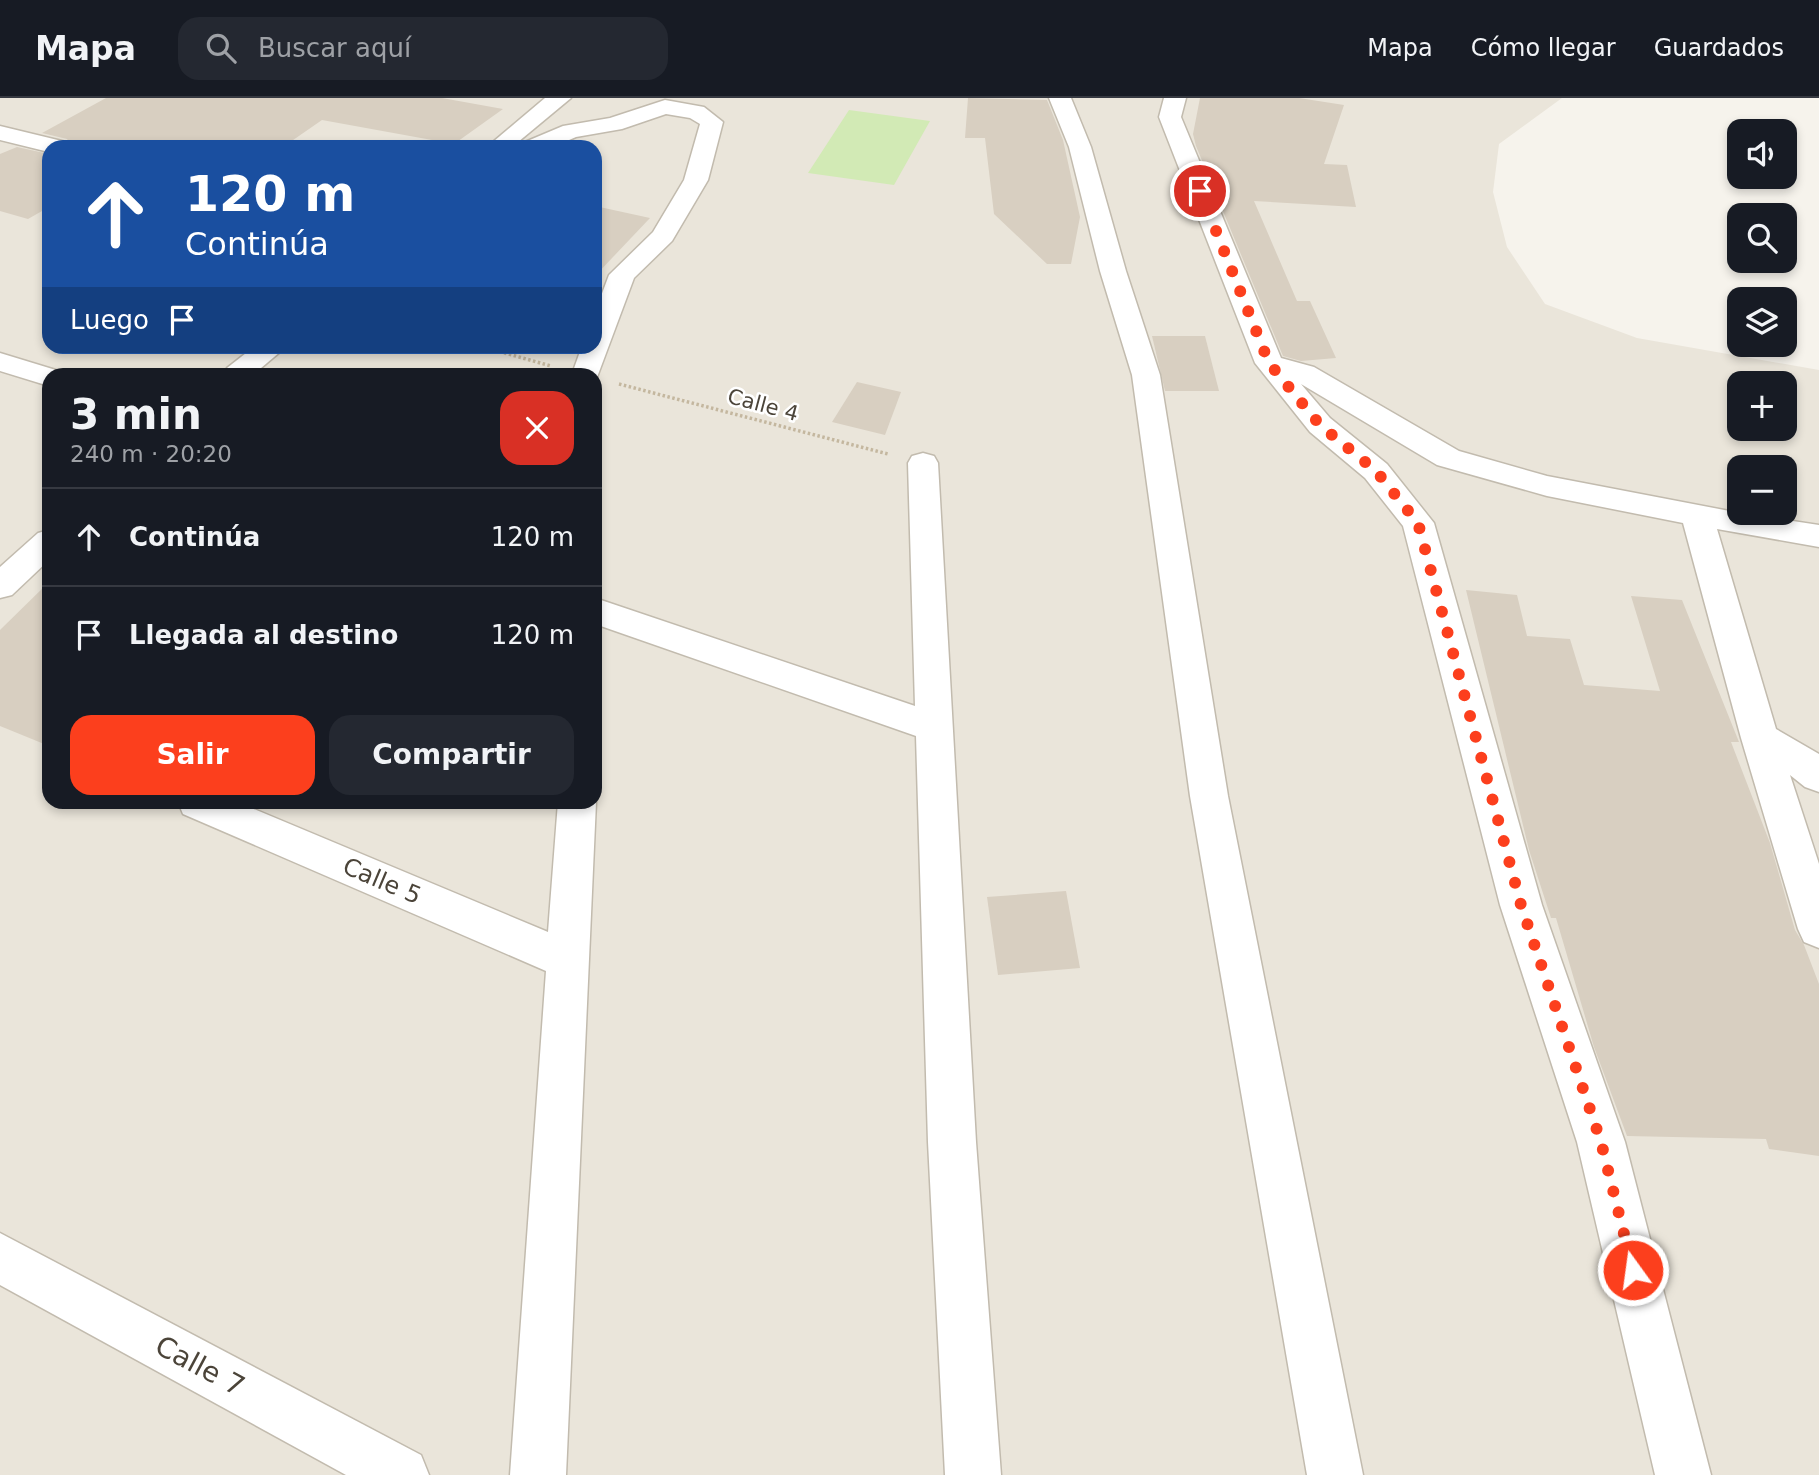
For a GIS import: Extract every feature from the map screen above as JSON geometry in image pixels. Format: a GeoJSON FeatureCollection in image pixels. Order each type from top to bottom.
{"type":"FeatureCollection","features":[{"type":"Feature","properties":{"kind":"street"},"geometry":{"type":"LineString","coordinates":[[522,98],[558,99]]}},
{"type":"Feature","properties":{"kind":"street"},"geometry":{"type":"LineString","coordinates":[[1060,98],[1080,147],[1113,271],[1146,375],[1209,796],[1335,1475]]}},
{"type":"Feature","properties":{"kind":"street"},"geometry":{"type":"LineString","coordinates":[[1175,98],[1170,117],[1269,363],[1320,425],[1376,471],[1418,523],[1521,905],[1601,1142],[1683,1475]]}},
{"type":"Feature","properties":{"kind":"street"},"geometry":{"type":"LineString","coordinates":[[507,140],[558,99]]}},
{"type":"Feature","properties":{"kind":"street"},"geometry":{"type":"LineString","coordinates":[[550,140],[571,131],[614,124],[665,107],[696,113],[712,122],[696,180],[663,236],[622,275],[599,368]]}},
{"type":"Feature","properties":{"kind":"street"},"geometry":{"type":"LineString","coordinates":[[0,133],[42,143]]}},
{"type":"Feature","properties":{"kind":"street"},"geometry":{"type":"LineString","coordinates":[[245,368],[263,354]]}},
{"type":"Feature","properties":{"kind":"street"},"geometry":{"type":"LineString","coordinates":[[0,362],[42,375]]}},
{"type":"Feature","properties":{"kind":"street"},"geometry":{"type":"LineString","coordinates":[[1269,363],[1304,373],[1448,458],[1547,486],[1819,536]]}},
{"type":"Feature","properties":{"kind":"street"},"geometry":{"type":"LineString","coordinates":[[923,463],[952,1142],[973,1475]]}},
{"type":"Feature","properties":{"kind":"street"},"geometry":{"type":"LineString","coordinates":[[1697,515],[1760,738],[1819,929]]}},
{"type":"Feature","properties":{"kind":"street"},"geometry":{"type":"LineString","coordinates":[[0,586],[42,547]]}},
{"type":"Feature","properties":{"kind":"street"},"geometry":{"type":"LineString","coordinates":[[602,613],[935,728]]}},
{"type":"Feature","properties":{"kind":"street"},"geometry":{"type":"LineString","coordinates":[[1760,738],[1813,769],[1819,776]]}},
{"type":"Feature","properties":{"kind":"street","name":"Calle 5"},"geometry":{"type":"LineString","coordinates":[[213,809],[568,960]]}},
{"type":"Feature","properties":{"kind":"street"},"geometry":{"type":"LineString","coordinates":[[538,1475],[578,809]]}},
{"type":"Feature","properties":{"kind":"street","name":"Calle 7"},"geometry":{"type":"LineString","coordinates":[[0,1258],[401,1475]]}},
{"type":"Feature","properties":{"kind":"path"},"geometry":{"type":"LineString","coordinates":[[508,354],[556,368]]}},
{"type":"Feature","properties":{"kind":"path","name":"Calle 4"},"geometry":{"type":"LineString","coordinates":[[602,379],[923,463]]}},
{"type":"Feature","properties":{"kind":"shaded area"},"geometry":{"type":"Polygon","coordinates":[[[0,98],[1562,98],[1499,144],[1493,192],[1507,247],[1545,304],[1637,338],[1727,354],[1727,357],[1745,357],[1819,370],[1819,1475],[0,1475],[0,98]]]}},
{"type":"Feature","properties":{"kind":"green space"},"geometry":{"type":"Polygon","coordinates":[[[849,110],[930,121],[894,185],[808,173],[849,110]]]}},
{"type":"Feature","properties":{"kind":"building"},"geometry":{"type":"Polygon","coordinates":[[[106,98],[442,98],[503,109],[460,140],[432,140],[322,120],[293,140],[68,140],[42,133],[106,98]]]}},
{"type":"Feature","properties":{"kind":"building"},"geometry":{"type":"Polygon","coordinates":[[[968,98],[1047,100],[1063,140],[1080,217],[1071,264],[1047,264],[994,214],[985,138],[965,138],[968,98]]]}},
{"type":"Feature","properties":{"kind":"building"},"geometry":{"type":"Polygon","coordinates":[[[1200,98],[1299,98],[1344,105],[1324,164],[1347,165],[1356,207],[1254,201],[1297,301],[1310,301],[1336,358],[1301,361],[1283,356],[1196,146],[1193,134],[1200,98]]]}},
{"type":"Feature","properties":{"kind":"building"},"geometry":{"type":"Polygon","coordinates":[[[17,147],[42,152],[42,211],[28,219],[0,211],[0,154],[17,147]]]}},
{"type":"Feature","properties":{"kind":"building"},"geometry":{"type":"Polygon","coordinates":[[[602,208],[650,218],[602,269],[602,208]]]}},
{"type":"Feature","properties":{"kind":"building"},"geometry":{"type":"Polygon","coordinates":[[[1152,336],[1205,336],[1219,391],[1165,391],[1152,336]]]}},
{"type":"Feature","properties":{"kind":"building"},"geometry":{"type":"Polygon","coordinates":[[[857,382],[901,392],[885,435],[832,422],[857,382]]]}},
{"type":"Feature","properties":{"kind":"building"},"geometry":{"type":"Polygon","coordinates":[[[42,589],[42,743],[0,726],[0,630],[42,589]]]}},
{"type":"Feature","properties":{"kind":"building"},"geometry":{"type":"Polygon","coordinates":[[[1466,590],[1517,595],[1527,636],[1570,639],[1584,685],[1660,691],[1631,596],[1682,600],[1739,742],[1731,742],[1770,843],[1795,930],[1804,945],[1819,984],[1819,1156],[1769,1149],[1766,1139],[1627,1136],[1594,1047],[1556,918],[1551,918],[1529,850],[1466,590]]]}},
{"type":"Feature","properties":{"kind":"building"},"geometry":{"type":"Polygon","coordinates":[[[1066,891],[1080,968],[998,975],[987,897],[1066,891]]]}},
{"type":"Feature","properties":{"kind":"route"},"geometry":{"type":"LineString","coordinates":[[1200,191],[1269,363],[1320,425],[1376,471],[1418,523],[1521,905],[1601,1142],[1633,1270]]}}]}
